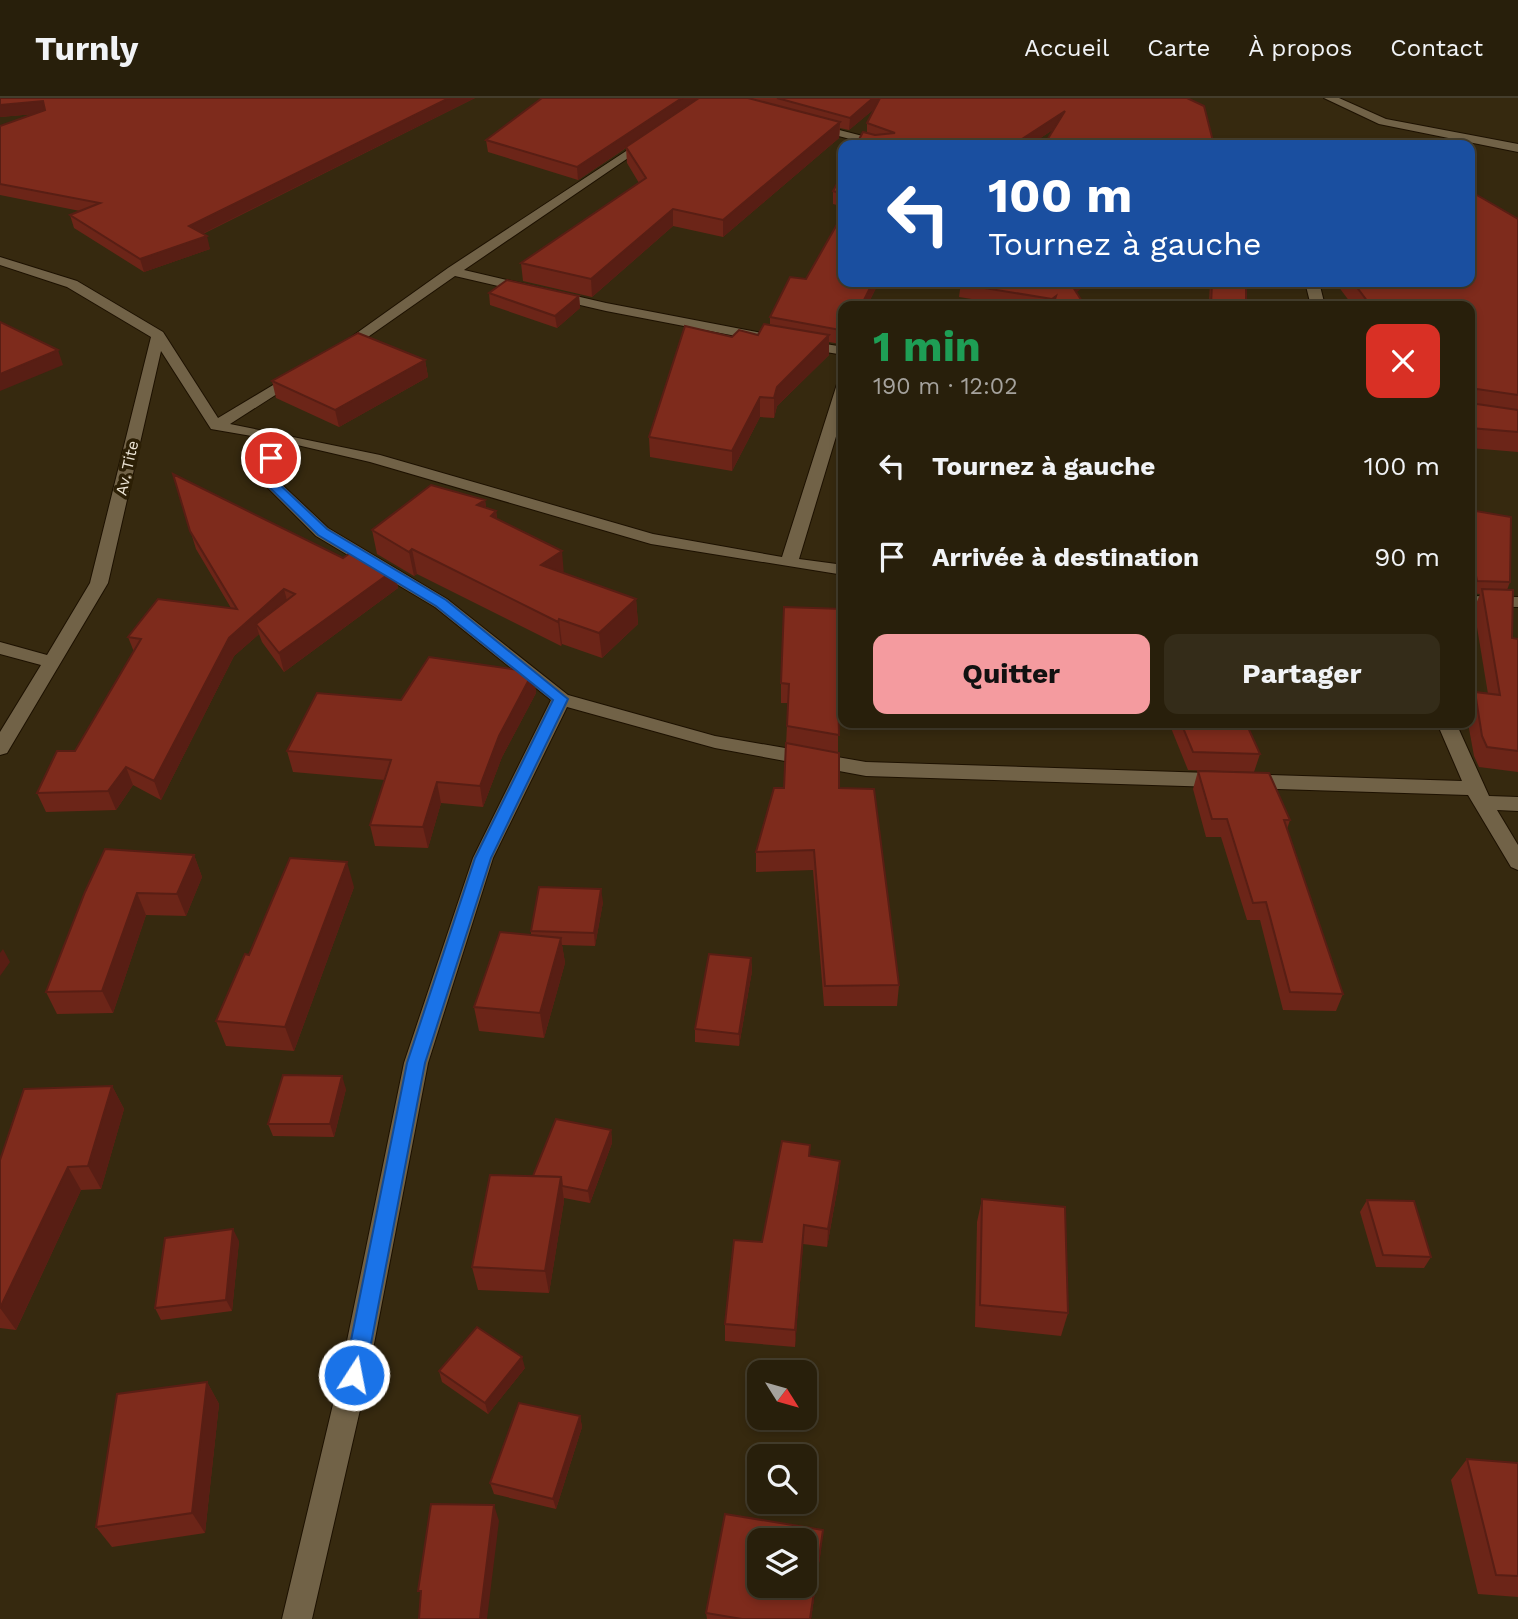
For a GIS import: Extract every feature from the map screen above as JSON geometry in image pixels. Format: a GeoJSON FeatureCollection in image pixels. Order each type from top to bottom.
{"type":"FeatureCollection","features":[{"type":"Feature","properties":{"kind":"street"},"geometry":{"type":"LineString","coordinates":[[1330,98],[1383,122],[1518,148]]}},
{"type":"Feature","properties":{"kind":"street"},"geometry":{"type":"LineString","coordinates":[[800,122],[867,140]]}},
{"type":"Feature","properties":{"kind":"street"},"geometry":{"type":"LineString","coordinates":[[216,426],[317,364],[666,128]]}},
{"type":"Feature","properties":{"kind":"street"},"geometry":{"type":"LineString","coordinates":[[0,261],[72,285],[158,335],[216,426],[272,435],[374,458],[650,539],[838,569]]}},
{"type":"Feature","properties":{"kind":"street"},"geometry":{"type":"LineString","coordinates":[[453,271],[606,307],[838,350]]}},
{"type":"Feature","properties":{"kind":"street","name":"Av. Tite"},"geometry":{"type":"LineString","coordinates":[[0,748],[99,583],[158,335]]}},
{"type":"Feature","properties":{"kind":"street"},"geometry":{"type":"LineString","coordinates":[[789,563],[838,404]]}},
{"type":"Feature","properties":{"kind":"street"},"geometry":{"type":"LineString","coordinates":[[272,435],[270,482],[322,532],[441,603],[561,699],[715,742],[866,769],[1479,795],[1518,804]]}},
{"type":"Feature","properties":{"kind":"street"},"geometry":{"type":"LineString","coordinates":[[1475,601],[1518,602]]}},
{"type":"Feature","properties":{"kind":"street"},"geometry":{"type":"LineString","coordinates":[[0,648],[53,662]]}},
{"type":"Feature","properties":{"kind":"street"},"geometry":{"type":"LineString","coordinates":[[297,1619],[354,1375],[416,1063],[483,858],[561,699]]}},
{"type":"Feature","properties":{"kind":"street"},"geometry":{"type":"LineString","coordinates":[[1449,728],[1479,795],[1518,862]]}},
{"type":"Feature","properties":{"kind":"building"},"geometry":{"type":"Polygon","coordinates":[[[0,98],[449,98],[189,226],[207,236],[140,259],[70,215],[100,203],[0,184],[0,126],[45,110],[43,101],[0,105],[0,98]]]}},
{"type":"Feature","properties":{"kind":"building"},"geometry":{"type":"Polygon","coordinates":[[[542,98],[682,98],[577,167],[486,140],[542,98]]]}},
{"type":"Feature","properties":{"kind":"building"},"geometry":{"type":"Polygon","coordinates":[[[699,98],[748,98],[840,122],[723,220],[673,209],[591,279],[521,263],[646,178],[626,147],[699,98]]]}},
{"type":"Feature","properties":{"kind":"building"},"geometry":{"type":"Polygon","coordinates":[[[777,98],[873,98],[850,118],[777,98]]]}},
{"type":"Feature","properties":{"kind":"building"},"geometry":{"type":"Polygon","coordinates":[[[880,98],[1187,98],[1204,106],[1213,140],[1047,140],[1065,111],[1021,140],[859,140],[863,132],[875,135],[895,133],[867,123],[880,98]]]}},
{"type":"Feature","properties":{"kind":"building"},"geometry":{"type":"Polygon","coordinates":[[[1475,194],[1518,219],[1518,395],[1477,389],[1475,391],[1475,301],[1367,301],[1357,287],[1475,287],[1475,194]]]}},
{"type":"Feature","properties":{"kind":"building"},"geometry":{"type":"Polygon","coordinates":[[[838,223],[838,287],[870,287],[864,301],[838,301],[838,330],[770,317],[790,277],[806,279],[838,223]]]}},
{"type":"Feature","properties":{"kind":"building"},"geometry":{"type":"Polygon","coordinates":[[[507,280],[579,296],[555,316],[489,293],[507,280]]]}},
{"type":"Feature","properties":{"kind":"building"},"geometry":{"type":"Polygon","coordinates":[[[978,287],[1073,287],[1082,301],[1054,301],[1056,296],[1052,299],[978,287]]]}},
{"type":"Feature","properties":{"kind":"building"},"geometry":{"type":"Polygon","coordinates":[[[1212,287],[1246,287],[1246,301],[1211,301],[1212,287]]]}},
{"type":"Feature","properties":{"kind":"building"},"geometry":{"type":"Polygon","coordinates":[[[0,322],[58,350],[0,374],[0,322]]]}},
{"type":"Feature","properties":{"kind":"building"},"geometry":{"type":"Polygon","coordinates":[[[764,324],[829,335],[777,387],[774,398],[760,397],[732,451],[649,437],[685,326],[732,337],[739,330],[758,335],[764,324]]]}},
{"type":"Feature","properties":{"kind":"building"},"geometry":{"type":"Polygon","coordinates":[[[358,333],[425,360],[335,410],[272,381],[358,333]]]}},
{"type":"Feature","properties":{"kind":"building"},"geometry":{"type":"Polygon","coordinates":[[[1475,403],[1518,410],[1518,432],[1475,428],[1475,403]]]}},
{"type":"Feature","properties":{"kind":"building"},"geometry":{"type":"Polygon","coordinates":[[[173,474],[343,558],[357,548],[394,570],[279,653],[256,624],[295,594],[284,589],[229,638],[154,781],[126,767],[108,791],[37,793],[57,751],[75,751],[141,639],[128,637],[158,599],[237,609],[190,531],[173,474]]]}},
{"type":"Feature","properties":{"kind":"building"},"geometry":{"type":"Polygon","coordinates":[[[431,485],[485,500],[477,505],[496,511],[491,516],[562,551],[541,565],[636,599],[599,633],[559,619],[558,622],[412,549],[409,552],[372,530],[431,485]]]}},
{"type":"Feature","properties":{"kind":"building"},"geometry":{"type":"Polygon","coordinates":[[[1475,511],[1511,517],[1510,582],[1477,581],[1475,511]]]}},
{"type":"Feature","properties":{"kind":"building"},"geometry":{"type":"Polygon","coordinates":[[[1482,589],[1513,590],[1512,638],[1518,639],[1518,751],[1487,747],[1482,736],[1475,692],[1500,695],[1482,589]]]}},
{"type":"Feature","properties":{"kind":"building"},"geometry":{"type":"Polygon","coordinates":[[[784,607],[838,609],[839,735],[787,726],[789,684],[781,683],[784,607]]]}},
{"type":"Feature","properties":{"kind":"building"},"geometry":{"type":"Polygon","coordinates":[[[429,657],[533,672],[499,736],[480,786],[437,782],[423,827],[370,825],[391,760],[287,751],[317,693],[401,700],[429,657]]]}},
{"type":"Feature","properties":{"kind":"building"},"geometry":{"type":"Polygon","coordinates":[[[1183,728],[1248,728],[1260,754],[1193,752],[1183,728]]]}},
{"type":"Feature","properties":{"kind":"building"},"geometry":{"type":"Polygon","coordinates":[[[786,743],[839,753],[839,788],[874,789],[899,985],[825,986],[814,850],[756,852],[774,788],[784,788],[786,743]]]}},
{"type":"Feature","properties":{"kind":"building"},"geometry":{"type":"Polygon","coordinates":[[[1198,771],[1269,773],[1290,820],[1284,820],[1343,994],[1290,992],[1266,902],[1253,903],[1227,819],[1212,819],[1198,771]]]}},
{"type":"Feature","properties":{"kind":"building"},"geometry":{"type":"Polygon","coordinates":[[[105,849],[194,855],[177,894],[137,893],[102,991],[46,992],[85,892],[105,849]]]}},
{"type":"Feature","properties":{"kind":"building"},"geometry":{"type":"Polygon","coordinates":[[[290,858],[347,862],[285,1027],[216,1021],[245,954],[249,955],[290,858]]]}},
{"type":"Feature","properties":{"kind":"building"},"geometry":{"type":"Polygon","coordinates":[[[539,887],[601,889],[594,933],[531,931],[539,887]]]}},
{"type":"Feature","properties":{"kind":"building"},"geometry":{"type":"Polygon","coordinates":[[[500,932],[561,938],[540,1013],[474,1007],[500,932]]]}},
{"type":"Feature","properties":{"kind":"building"},"geometry":{"type":"Polygon","coordinates":[[[709,954],[751,958],[739,1034],[695,1029],[709,954]]]}},
{"type":"Feature","properties":{"kind":"building"},"geometry":{"type":"Polygon","coordinates":[[[283,1075],[342,1076],[330,1124],[268,1124],[283,1075]]]}},
{"type":"Feature","properties":{"kind":"building"},"geometry":{"type":"Polygon","coordinates":[[[112,1086],[88,1166],[68,1167],[0,1308],[0,1160],[24,1089],[112,1086]]]}},
{"type":"Feature","properties":{"kind":"building"},"geometry":{"type":"Polygon","coordinates":[[[556,1119],[611,1130],[588,1191],[562,1186],[561,1177],[533,1176],[556,1119]]]}},
{"type":"Feature","properties":{"kind":"building"},"geometry":{"type":"Polygon","coordinates":[[[782,1141],[810,1145],[809,1156],[840,1161],[828,1229],[804,1225],[795,1330],[725,1324],[734,1240],[762,1242],[782,1141]]]}},
{"type":"Feature","properties":{"kind":"building"},"geometry":{"type":"Polygon","coordinates":[[[490,1175],[561,1177],[545,1271],[472,1267],[490,1175]]]}},
{"type":"Feature","properties":{"kind":"building"},"geometry":{"type":"Polygon","coordinates":[[[982,1199],[1065,1207],[1068,1313],[980,1305],[982,1199]]]}},
{"type":"Feature","properties":{"kind":"building"},"geometry":{"type":"Polygon","coordinates":[[[1367,1200],[1414,1201],[1431,1257],[1383,1255],[1367,1200]]]}},
{"type":"Feature","properties":{"kind":"building"},"geometry":{"type":"Polygon","coordinates":[[[233,1229],[226,1300],[155,1308],[165,1238],[233,1229]]]}},
{"type":"Feature","properties":{"kind":"building"},"geometry":{"type":"Polygon","coordinates":[[[477,1327],[522,1357],[485,1403],[439,1371],[477,1327]]]}},
{"type":"Feature","properties":{"kind":"building"},"geometry":{"type":"Polygon","coordinates":[[[207,1382],[192,1513],[96,1527],[117,1394],[207,1382]]]}},
{"type":"Feature","properties":{"kind":"building"},"geometry":{"type":"Polygon","coordinates":[[[519,1403],[580,1416],[553,1499],[490,1483],[519,1403]]]}},
{"type":"Feature","properties":{"kind":"building"},"geometry":{"type":"Polygon","coordinates":[[[1467,1459],[1518,1463],[1518,1576],[1496,1575],[1467,1459]]]}},
{"type":"Feature","properties":{"kind":"building"},"geometry":{"type":"Polygon","coordinates":[[[431,1504],[494,1505],[480,1619],[419,1619],[421,1591],[418,1591],[431,1504]]]}},
{"type":"Feature","properties":{"kind":"building"},"geometry":{"type":"Polygon","coordinates":[[[725,1514],[811,1528],[747,1528],[747,1598],[813,1598],[810,1619],[742,1619],[706,1613],[725,1514]]]}},
{"type":"Feature","properties":{"kind":"building"},"geometry":{"type":"Polygon","coordinates":[[[817,1529],[823,1530],[817,1571],[817,1529]]]}},
{"type":"Feature","properties":{"kind":"route"},"geometry":{"type":"LineString","coordinates":[[271,458],[270,482],[322,532],[441,603],[561,699],[483,858],[416,1063],[354,1375]]}}]}
